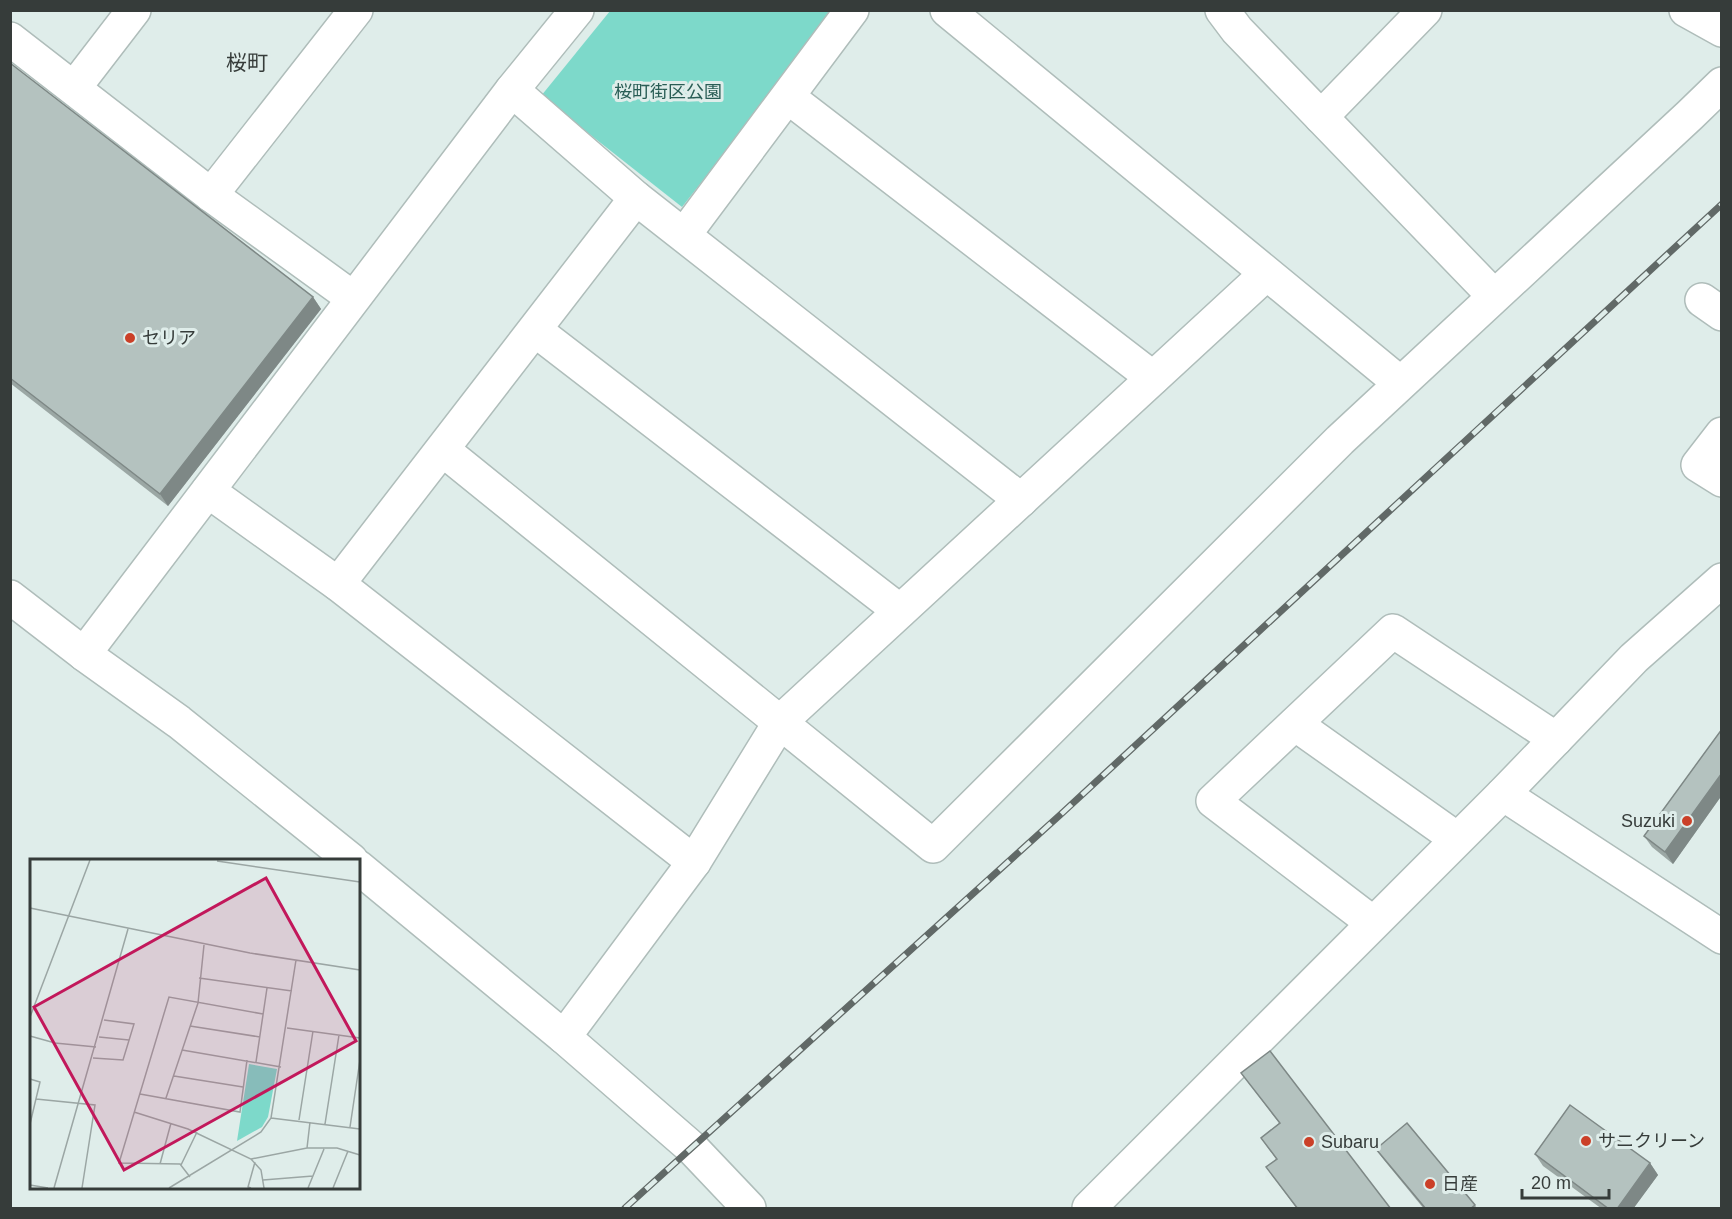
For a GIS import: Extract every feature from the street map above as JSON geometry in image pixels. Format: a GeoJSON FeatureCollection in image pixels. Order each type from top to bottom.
{"type":"FeatureCollection","features":[{"type":"Feature","properties":{"kind":"street"},"geometry":{"type":"LineString","coordinates":[[74,88],[134,10]]}},
{"type":"Feature","properties":{"kind":"street"},"geometry":{"type":"LineString","coordinates":[[211,195],[356,10]]}},
{"type":"Feature","properties":{"kind":"street"},"geometry":{"type":"LineString","coordinates":[[84,654],[512,90],[577,10]]}},
{"type":"Feature","properties":{"kind":"street"},"geometry":{"type":"LineString","coordinates":[[684,235],[852,10]]}},
{"type":"Feature","properties":{"kind":"street"},"geometry":{"type":"LineString","coordinates":[[947,10],[1400,383]]}},
{"type":"Feature","properties":{"kind":"street"},"geometry":{"type":"LineString","coordinates":[[1222,10],[1237,30],[1494,296]]}},
{"type":"Feature","properties":{"kind":"street"},"geometry":{"type":"LineString","coordinates":[[1321,117],[1425,10]]}},
{"type":"Feature","properties":{"kind":"street"},"geometry":{"type":"LineString","coordinates":[[1686,10],[1722,30]]}},
{"type":"Feature","properties":{"kind":"street"},"geometry":{"type":"LineString","coordinates":[[10,39],[211,195],[353,298]]}},
{"type":"Feature","properties":{"kind":"street"},"geometry":{"type":"LineString","coordinates":[[443,450],[933,846],[1340,440],[1722,84]]}},
{"type":"Feature","properties":{"kind":"street"},"geometry":{"type":"LineString","coordinates":[[512,90],[636,198],[1021,500]]}},
{"type":"Feature","properties":{"kind":"street"},"geometry":{"type":"LineString","coordinates":[[788,97],[1153,378]]}},
{"type":"Feature","properties":{"kind":"street"},"geometry":{"type":"LineString","coordinates":[[338,584],[636,198]]}},
{"type":"Feature","properties":{"kind":"street"},"geometry":{"type":"LineString","coordinates":[[564,1037],[694,862],[780,722],[1266,274]]}},
{"type":"Feature","properties":{"kind":"street"},"geometry":{"type":"LineString","coordinates":[[535,330],[900,611]]}},
{"type":"Feature","properties":{"kind":"street"},"geometry":{"type":"LineString","coordinates":[[1722,435],[1698,465],[1722,480]]}},
{"type":"Feature","properties":{"kind":"street"},"geometry":{"type":"LineString","coordinates":[[208,491],[338,584],[694,862]]}},
{"type":"Feature","properties":{"kind":"street"},"geometry":{"type":"LineString","coordinates":[[1089,1209],[1503,794],[1634,658],[1722,580]]}},
{"type":"Feature","properties":{"kind":"street"},"geometry":{"type":"LineString","coordinates":[[10,597],[84,654],[179,722],[349,859]]}},
{"type":"Feature","properties":{"kind":"street"},"geometry":{"type":"LineString","coordinates":[[1373,922],[1213,801],[1393,631],[1556,739]]}},
{"type":"Feature","properties":{"kind":"street"},"geometry":{"type":"LineString","coordinates":[[1295,724],[1456,839]]}},
{"type":"Feature","properties":{"kind":"street"},"geometry":{"type":"LineString","coordinates":[[1503,794],[1722,937]]}},
{"type":"Feature","properties":{"kind":"street"},"geometry":{"type":"LineString","coordinates":[[360,869],[564,1037],[692,1148],[749,1209]]}},
{"type":"Feature","properties":{"kind":"green space","name":"桜町街区公園"},"geometry":{"type":"Polygon","coordinates":[[[610,11],[836,11],[682,207],[541,96],[610,11]]]}},
{"type":"Feature","properties":{"kind":"building"},"geometry":{"type":"Polygon","coordinates":[[[10,63],[313,297],[160,494],[10,378],[10,63]]]}},
{"type":"Feature","properties":{"kind":"building"},"geometry":{"type":"Polygon","coordinates":[[[1722,729],[1722,773],[1665,852],[1644,836],[1722,729]]]}},
{"type":"Feature","properties":{"kind":"building","name":"Subaru"},"geometry":{"type":"Polygon","coordinates":[[[1270,1051],[1391,1209],[1298,1209],[1266,1167],[1277,1159],[1261,1138],[1280,1123],[1241,1073],[1270,1051]]]}},
{"type":"Feature","properties":{"kind":"building","name":"サニクリーン"},"geometry":{"type":"Polygon","coordinates":[[[1570,1105],[1650,1163],[1617,1209],[1609,1209],[1535,1154],[1570,1105]]]}},
{"type":"Feature","properties":{"kind":"building","name":"日産"},"geometry":{"type":"Polygon","coordinates":[[[1407,1123],[1475,1205],[1470,1209],[1426,1209],[1376,1149],[1407,1123]]]}},
{"type":"Feature","properties":{"kind":"railway"},"geometry":{"type":"LineString","coordinates":[[625,1208],[1060,815],[1722,204]]}},
{"type":"Feature","properties":{"kind":"place","name":"セリア"},"geometry":{"type":"Point","coordinates":[130,338]}},
{"type":"Feature","properties":{"kind":"place","name":"Suzuki"},"geometry":{"type":"Point","coordinates":[1687,821]}},
{"type":"Feature","properties":{"kind":"place","name":"サニクリーン"},"geometry":{"type":"Point","coordinates":[1586,1141]}},
{"type":"Feature","properties":{"kind":"place","name":"Subaru"},"geometry":{"type":"Point","coordinates":[1309,1142]}},
{"type":"Feature","properties":{"kind":"place","name":"日産"},"geometry":{"type":"Point","coordinates":[1430,1184]}},
{"type":"Feature","properties":{"kind":"district","name":"桜町"},"geometry":{"type":"Point","coordinates":[247,63]}}]}
